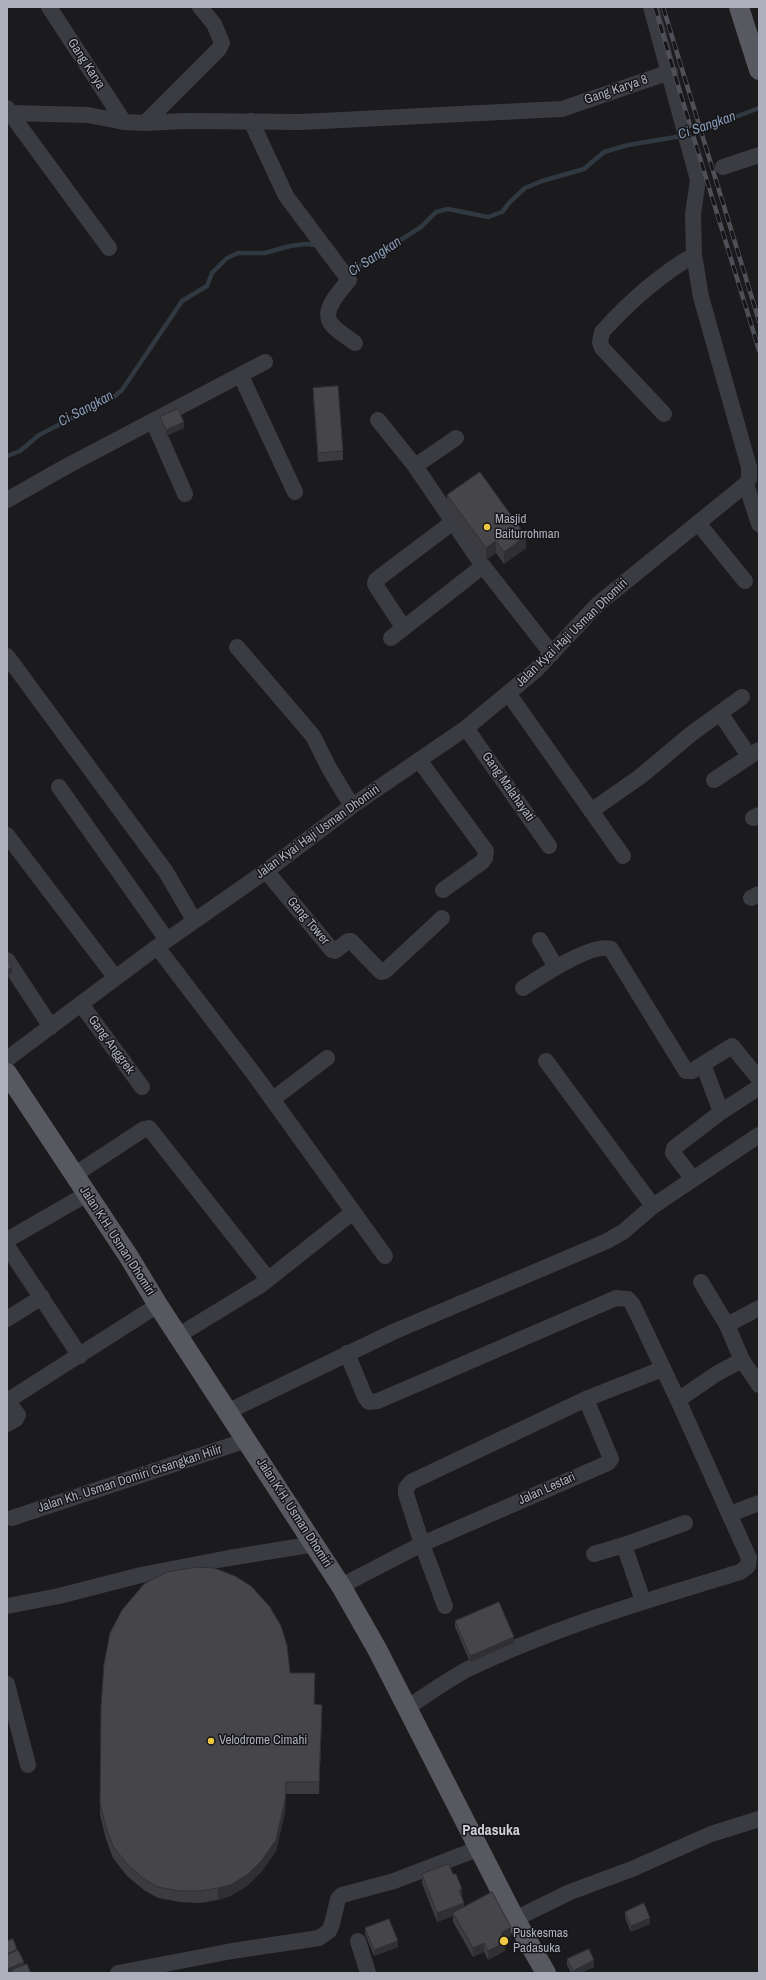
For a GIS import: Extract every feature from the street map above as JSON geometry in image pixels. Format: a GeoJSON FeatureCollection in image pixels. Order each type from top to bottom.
{"type":"FeatureCollection","features":[{"type":"Feature","properties":{"kind":"main road"},"geometry":{"type":"LineString","coordinates":[[739,7],[759,70]]}},
{"type":"Feature","properties":{"kind":"main road","name":"Jalan K.H. Usman Dhomiri"},"geometry":{"type":"LineString","coordinates":[[7,1073],[129,1257],[158,1305],[229,1411],[341,1586],[377,1649],[515,1919],[546,1973]]}},
{"type":"Feature","properties":{"kind":"street","name":"Gang Karya"},"geometry":{"type":"LineString","coordinates":[[49,7],[124,122]]}},
{"type":"Feature","properties":{"kind":"street"},"geometry":{"type":"LineString","coordinates":[[145,123],[219,49],[222,43],[214,24],[200,7]]}},
{"type":"Feature","properties":{"kind":"street"},"geometry":{"type":"LineString","coordinates":[[651,7],[670,72],[698,180],[694,214],[694,254],[701,297],[749,467],[749,479],[746,484],[759,524]]}},
{"type":"Feature","properties":{"kind":"street","name":"Gang Karya 8"},"geometry":{"type":"LineString","coordinates":[[8,111],[88,114],[124,122],[145,123],[251,121],[302,122],[562,109],[670,72]]}},
{"type":"Feature","properties":{"kind":"street"},"geometry":{"type":"LineString","coordinates":[[8,111],[109,248]]}},
{"type":"Feature","properties":{"kind":"street"},"geometry":{"type":"LineString","coordinates":[[251,121],[286,196],[344,275],[330,306],[328,318],[333,326],[355,343]]}},
{"type":"Feature","properties":{"kind":"street"},"geometry":{"type":"LineString","coordinates":[[723,167],[759,155]]}},
{"type":"Feature","properties":{"kind":"street"},"geometry":{"type":"LineString","coordinates":[[664,414],[602,348],[600,338],[602,332],[637,295],[671,268],[694,254]]}},
{"type":"Feature","properties":{"kind":"street"},"geometry":{"type":"LineString","coordinates":[[7,500],[67,466],[241,376],[265,362]]}},
{"type":"Feature","properties":{"kind":"street"},"geometry":{"type":"LineString","coordinates":[[241,376],[295,492]]}},
{"type":"Feature","properties":{"kind":"street"},"geometry":{"type":"LineString","coordinates":[[378,420],[416,466],[483,566],[552,654]]}},
{"type":"Feature","properties":{"kind":"street"},"geometry":{"type":"LineString","coordinates":[[153,421],[186,494]]}},
{"type":"Feature","properties":{"kind":"street"},"geometry":{"type":"LineString","coordinates":[[416,466],[456,438]]}},
{"type":"Feature","properties":{"kind":"street","name":"Jalan Kyai Haji Usman Dhomiri"},"geometry":{"type":"LineString","coordinates":[[7,1059],[162,943],[266,871],[352,806],[466,728],[552,654],[598,604],[746,484]]}},
{"type":"Feature","properties":{"kind":"street"},"geometry":{"type":"LineString","coordinates":[[403,627],[375,584],[376,580],[453,522]]}},
{"type":"Feature","properties":{"kind":"street"},"geometry":{"type":"LineString","coordinates":[[698,523],[745,581]]}},
{"type":"Feature","properties":{"kind":"street"},"geometry":{"type":"LineString","coordinates":[[391,638],[403,627],[483,566]]}},
{"type":"Feature","properties":{"kind":"street"},"geometry":{"type":"LineString","coordinates":[[237,647],[313,736],[329,768],[352,806]]}},
{"type":"Feature","properties":{"kind":"street"},"geometry":{"type":"LineString","coordinates":[[7,656],[166,872],[194,920]]}},
{"type":"Feature","properties":{"kind":"street"},"geometry":{"type":"LineString","coordinates":[[508,693],[623,856]]}},
{"type":"Feature","properties":{"kind":"street"},"geometry":{"type":"LineString","coordinates":[[591,811],[641,776],[691,734],[742,698]]}},
{"type":"Feature","properties":{"kind":"street"},"geometry":{"type":"LineString","coordinates":[[714,780],[754,753],[720,713]]}},
{"type":"Feature","properties":{"kind":"street","name":"Gang Malahayati"},"geometry":{"type":"LineString","coordinates":[[466,728],[549,846]]}},
{"type":"Feature","properties":{"kind":"street"},"geometry":{"type":"LineString","coordinates":[[419,760],[486,851],[485,858],[482,862],[443,890]]}},
{"type":"Feature","properties":{"kind":"street"},"geometry":{"type":"LineString","coordinates":[[59,787],[162,943],[385,1256]]}},
{"type":"Feature","properties":{"kind":"street"},"geometry":{"type":"LineString","coordinates":[[7,834],[115,977]]}},
{"type":"Feature","properties":{"kind":"street","name":"Gang Tower"},"geometry":{"type":"LineString","coordinates":[[266,871],[332,950],[335,951],[348,940],[351,941],[381,972],[385,971],[442,918]]}},
{"type":"Feature","properties":{"kind":"street"},"geometry":{"type":"LineString","coordinates":[[540,940],[556,966]]}},
{"type":"Feature","properties":{"kind":"street"},"geometry":{"type":"LineString","coordinates":[[523,988],[556,966],[601,947],[611,949],[686,1071],[692,1072],[732,1046],[759,1079]]}},
{"type":"Feature","properties":{"kind":"street"},"geometry":{"type":"LineString","coordinates":[[7,960],[51,1027]]}},
{"type":"Feature","properties":{"kind":"street","name":"Gang Anggrek"},"geometry":{"type":"LineString","coordinates":[[81,1004],[142,1087]]}},
{"type":"Feature","properties":{"kind":"street"},"geometry":{"type":"LineString","coordinates":[[273,1099],[328,1058]]}},
{"type":"Feature","properties":{"kind":"street"},"geometry":{"type":"LineString","coordinates":[[546,1061],[653,1206]]}},
{"type":"Feature","properties":{"kind":"street"},"geometry":{"type":"LineString","coordinates":[[703,1064],[721,1112]]}},
{"type":"Feature","properties":{"kind":"street"},"geometry":{"type":"LineString","coordinates":[[693,1179],[673,1153],[674,1148],[721,1112],[759,1087]]}},
{"type":"Feature","properties":{"kind":"street"},"geometry":{"type":"LineString","coordinates":[[74,1175],[144,1129],[149,1128],[268,1279]]}},
{"type":"Feature","properties":{"kind":"street"},"geometry":{"type":"LineString","coordinates":[[229,1411],[347,1353],[467,1299],[605,1242],[623,1232],[653,1206],[759,1135]]}},
{"type":"Feature","properties":{"kind":"street"},"geometry":{"type":"LineString","coordinates":[[7,1240],[87,1194]]}},
{"type":"Feature","properties":{"kind":"street"},"geometry":{"type":"LineString","coordinates":[[179,1335],[268,1279],[353,1212]]}},
{"type":"Feature","properties":{"kind":"street"},"geometry":{"type":"LineString","coordinates":[[7,1246],[80,1356]]}},
{"type":"Feature","properties":{"kind":"street"},"geometry":{"type":"LineString","coordinates":[[701,1282],[727,1325],[742,1360],[759,1385]]}},
{"type":"Feature","properties":{"kind":"street"},"geometry":{"type":"LineString","coordinates":[[7,1319],[42,1297]]}},
{"type":"Feature","properties":{"kind":"street"},"geometry":{"type":"LineString","coordinates":[[347,1353],[365,1397],[369,1402],[378,1401],[616,1298],[628,1299],[633,1305],[678,1400],[749,1558],[748,1566],[745,1570],[643,1601],[546,1634],[467,1670],[406,1708]]}},
{"type":"Feature","properties":{"kind":"street"},"geometry":{"type":"LineString","coordinates":[[7,1424],[16,1419],[18,1415],[7,1401],[158,1305]]}},
{"type":"Feature","properties":{"kind":"street"},"geometry":{"type":"LineString","coordinates":[[727,1325],[759,1308]]}},
{"type":"Feature","properties":{"kind":"street"},"geometry":{"type":"LineString","coordinates":[[678,1400],[716,1374],[742,1360]]}},
{"type":"Feature","properties":{"kind":"street"},"geometry":{"type":"LineString","coordinates":[[445,1606],[422,1544],[406,1494],[406,1488],[411,1482],[586,1399],[662,1369]]}},
{"type":"Feature","properties":{"kind":"street","name":"Jalan Lestari"},"geometry":{"type":"LineString","coordinates":[[422,1544],[608,1463],[611,1459],[586,1399]]}},
{"type":"Feature","properties":{"kind":"street","name":"Jalan Kh. Usman Domiri Cisangkan Hilir"},"geometry":{"type":"LineString","coordinates":[[12,1518],[247,1440]]}},
{"type":"Feature","properties":{"kind":"street"},"geometry":{"type":"LineString","coordinates":[[730,1514],[759,1503]]}},
{"type":"Feature","properties":{"kind":"street"},"geometry":{"type":"LineString","coordinates":[[594,1554],[685,1523]]}},
{"type":"Feature","properties":{"kind":"street"},"geometry":{"type":"LineString","coordinates":[[7,1606],[59,1596],[141,1575],[229,1558],[315,1544]]}},
{"type":"Feature","properties":{"kind":"street"},"geometry":{"type":"LineString","coordinates":[[341,1586],[422,1544]]}},
{"type":"Feature","properties":{"kind":"street"},"geometry":{"type":"LineString","coordinates":[[624,1545],[643,1601]]}},
{"type":"Feature","properties":{"kind":"street"},"geometry":{"type":"LineString","coordinates":[[7,1684],[28,1765]]}},
{"type":"Feature","properties":{"kind":"street"},"geometry":{"type":"LineString","coordinates":[[515,1919],[570,1892],[632,1869],[712,1834],[759,1819]]}},
{"type":"Feature","properties":{"kind":"street"},"geometry":{"type":"LineString","coordinates":[[118,1973],[232,1951],[320,1938],[329,1930],[338,1899],[342,1895],[394,1881],[480,1848]]}},
{"type":"Feature","properties":{"kind":"street"},"geometry":{"type":"LineString","coordinates":[[358,1941],[368,1973]]}},
{"type":"Feature","properties":{"kind":"building"},"geometry":{"type":"Polygon","coordinates":[[[338,386],[343,451],[318,453],[313,388],[338,386]]]}},
{"type":"Feature","properties":{"kind":"building"},"geometry":{"type":"Polygon","coordinates":[[[178,409],[184,422],[166,430],[160,417],[178,409]]]}},
{"type":"Feature","properties":{"kind":"building","name":"Masjid Baiturrohman"},"geometry":{"type":"Polygon","coordinates":[[[480,472],[526,536],[504,552],[496,541],[486,548],[447,495],[480,472]]]}},
{"type":"Feature","properties":{"kind":"building"},"geometry":{"type":"Polygon","coordinates":[[[7,958],[12,967],[7,970],[7,958]]]}},
{"type":"Feature","properties":{"kind":"building","name":"Velodrome Cimahi"},"geometry":{"type":"Polygon","coordinates":[[[198,1567],[214,1568],[235,1576],[251,1586],[270,1607],[281,1626],[287,1645],[290,1673],[315,1673],[314,1704],[322,1705],[319,1782],[286,1782],[285,1800],[276,1840],[262,1860],[247,1875],[230,1885],[218,1888],[200,1891],[180,1891],[158,1887],[144,1879],[127,1864],[113,1846],[106,1827],[100,1803],[101,1707],[104,1664],[110,1633],[122,1610],[144,1584],[167,1572],[198,1567]]]}},
{"type":"Feature","properties":{"kind":"building"},"geometry":{"type":"Polygon","coordinates":[[[499,1602],[514,1637],[470,1656],[455,1621],[499,1602]]]}},
{"type":"Feature","properties":{"kind":"building"},"geometry":{"type":"Polygon","coordinates":[[[449,1864],[453,1874],[456,1874],[462,1889],[459,1890],[464,1903],[437,1913],[422,1874],[449,1864]]]}},
{"type":"Feature","properties":{"kind":"building"},"geometry":{"type":"Polygon","coordinates":[[[492,1892],[511,1927],[501,1933],[505,1942],[488,1951],[484,1943],[473,1948],[453,1913],[492,1892]]]}},
{"type":"Feature","properties":{"kind":"building"},"geometry":{"type":"Polygon","coordinates":[[[644,1903],[650,1918],[631,1926],[625,1912],[644,1903]]]}},
{"type":"Feature","properties":{"kind":"building"},"geometry":{"type":"Polygon","coordinates":[[[389,1919],[398,1941],[374,1950],[365,1928],[389,1919]]]}},
{"type":"Feature","properties":{"kind":"building"},"geometry":{"type":"Polygon","coordinates":[[[13,1939],[17,1949],[7,1954],[7,1941],[13,1939]]]}},
{"type":"Feature","properties":{"kind":"building"},"geometry":{"type":"Polygon","coordinates":[[[589,1949],[594,1960],[573,1971],[567,1959],[589,1949]]]}},
{"type":"Feature","properties":{"kind":"building"},"geometry":{"type":"Polygon","coordinates":[[[18,1950],[24,1962],[7,1969],[7,1955],[18,1950]]]}},
{"type":"Feature","properties":{"kind":"building"},"geometry":{"type":"Polygon","coordinates":[[[27,1964],[31,1973],[13,1973],[12,1970],[27,1964]]]}},
{"type":"Feature","properties":{"kind":"waterway","name":"Ci Sangkan"},"geometry":{"type":"LineString","coordinates":[[347,274],[421,227],[436,212],[448,209],[488,217],[502,212],[525,188],[542,181],[584,169],[604,152],[628,145],[688,135],[759,108]]}},
{"type":"Feature","properties":{"kind":"waterway","name":"Ci Sangkan"},"geometry":{"type":"LineString","coordinates":[[7,456],[20,451],[39,435],[115,396],[122,390],[182,301],[207,286],[212,273],[227,258],[238,253],[265,253],[290,246],[306,244],[316,245],[317,247]]}},
{"type":"Feature","properties":{"kind":"railway"},"geometry":{"type":"LineString","coordinates":[[655,7],[759,350]]}},
{"type":"Feature","properties":{"kind":"railway"},"geometry":{"type":"LineString","coordinates":[[663,7],[759,321]]}},
{"type":"Feature","properties":{"kind":"place","name":"Masjid Baiturrohman"},"geometry":{"type":"Point","coordinates":[487,527]}},
{"type":"Feature","properties":{"kind":"place","name":"Velodrome Cimahi"},"geometry":{"type":"Point","coordinates":[211,1741]}},
{"type":"Feature","properties":{"kind":"place","name":"Puskesmas Padasuka"},"geometry":{"type":"Point","coordinates":[504,1941]}},
{"type":"Feature","properties":{"kind":"district","name":"Padasuka"},"geometry":{"type":"Point","coordinates":[491,1831]}}]}
